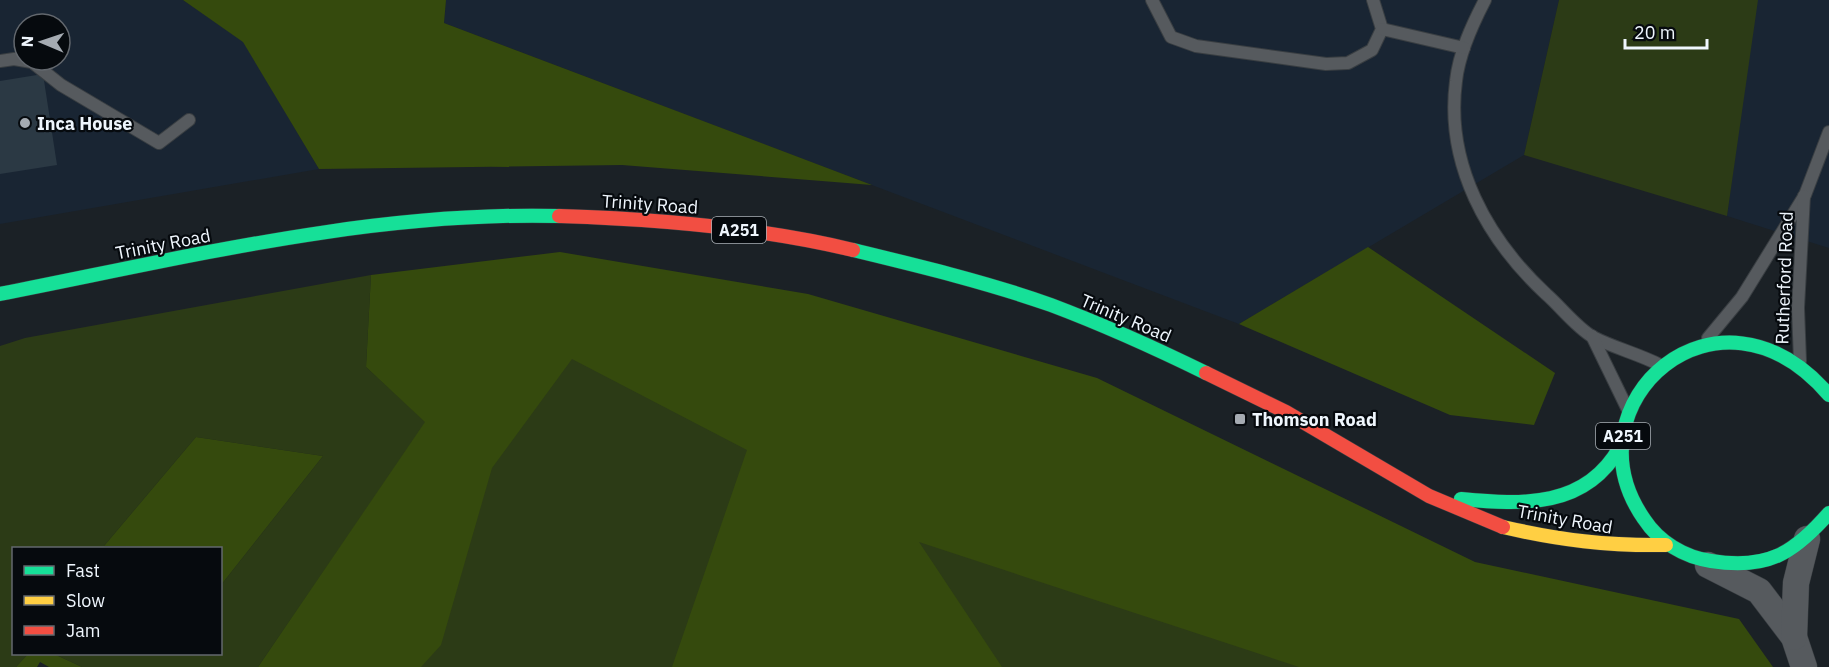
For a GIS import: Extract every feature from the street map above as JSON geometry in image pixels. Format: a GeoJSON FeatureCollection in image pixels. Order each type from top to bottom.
{"type":"FeatureCollection","features":[{"type":"Feature","properties":{"kind":"main road","name":"Trinity Road"},"geometry":{"type":"LineString","coordinates":[[0,294],[255,244],[425,220],[510,215],[643,219],[805,239],[953,275],[1050,305],[1146,344],[1286,412],[1429,496],[1491,524],[1551,537],[1613,546],[1666,545]]}},
{"type":"Feature","properties":{"kind":"main road","name":"Trinity Road"},"geometry":{"type":"LineString","coordinates":[[1429,496],[1508,504],[1556,495],[1584,485],[1606,470],[1620,447],[1629,411],[1645,383],[1662,366],[1701,345],[1733,341],[1765,345],[1800,363],[1829,395]]}},
{"type":"Feature","properties":{"kind":"main road","name":"Trinity Road"},"geometry":{"type":"LineString","coordinates":[[1620,447],[1624,485],[1637,514],[1666,545],[1706,564],[1752,565],[1779,557],[1807,539],[1829,513]]}},
{"type":"Feature","properties":{"kind":"street"},"geometry":{"type":"LineString","coordinates":[[1794,637],[1796,583],[1807,539]]}},
{"type":"Feature","properties":{"kind":"street"},"geometry":{"type":"LineString","coordinates":[[1706,564],[1759,591],[1794,637],[1804,667]]}},
{"type":"Feature","properties":{"kind":"lane"},"geometry":{"type":"LineString","coordinates":[[1152,0],[1171,37],[1196,46],[1326,64],[1348,63],[1372,51],[1382,29],[1373,0]]}},
{"type":"Feature","properties":{"kind":"lane"},"geometry":{"type":"LineString","coordinates":[[1485,0],[1464,48],[1456,79],[1454,102],[1456,132],[1465,177],[1495,237],[1526,275],[1592,336],[1662,366]]}},
{"type":"Feature","properties":{"kind":"lane"},"geometry":{"type":"LineString","coordinates":[[1382,29],[1464,48]]}},
{"type":"Feature","properties":{"kind":"lane"},"geometry":{"type":"LineString","coordinates":[[0,61],[14,59],[32,62],[61,84],[159,143],[189,120]]}},
{"type":"Feature","properties":{"kind":"lane","name":"Rutherford Road"},"geometry":{"type":"LineString","coordinates":[[1701,345],[1743,297],[1804,195],[1829,132]]}},
{"type":"Feature","properties":{"kind":"lane"},"geometry":{"type":"LineString","coordinates":[[1819,159],[1829,150]]}},
{"type":"Feature","properties":{"kind":"lane","name":"Rutherford Road"},"geometry":{"type":"LineString","coordinates":[[1800,363],[1798,308],[1804,195]]}},
{"type":"Feature","properties":{"kind":"lane"},"geometry":{"type":"LineString","coordinates":[[1592,336],[1629,411]]}},
{"type":"Feature","properties":{"kind":"shaded area"},"geometry":{"type":"Polygon","coordinates":[[[0,0],[183,0],[243,41],[319,169],[0,224],[0,0]]]}},
{"type":"Feature","properties":{"kind":"shaded area"},"geometry":{"type":"Polygon","coordinates":[[[446,0],[1559,0],[1524,155],[1239,324],[444,23],[446,0]]]}},
{"type":"Feature","properties":{"kind":"shaded area"},"geometry":{"type":"Polygon","coordinates":[[[1756,0],[1829,0],[1829,248],[1727,216],[1756,0]]]}},
{"type":"Feature","properties":{"kind":"green space"},"geometry":{"type":"Polygon","coordinates":[[[183,0],[446,0],[444,23],[872,185],[622,165],[319,169],[243,42],[183,0]]]}},
{"type":"Feature","properties":{"kind":"green space"},"geometry":{"type":"Polygon","coordinates":[[[1559,0],[1758,0],[1727,216],[1524,155],[1559,0]]]}},
{"type":"Feature","properties":{"kind":"green space"},"geometry":{"type":"Polygon","coordinates":[[[1368,247],[1555,373],[1534,425],[1450,415],[1239,324],[1368,247]]]}},
{"type":"Feature","properties":{"kind":"green space"},"geometry":{"type":"Polygon","coordinates":[[[560,252],[808,294],[1097,378],[1475,562],[1739,619],[1773,667],[1299,667],[919,542],[1002,667],[672,667],[747,450],[572,359],[492,468],[441,645],[421,667],[258,667],[425,422],[366,367],[371,275],[560,252]]]}},
{"type":"Feature","properties":{"kind":"green space"},"geometry":{"type":"Polygon","coordinates":[[[371,275],[366,367],[426,422],[258,667],[82,667],[56,655],[222,655],[222,584],[323,456],[196,437],[105,547],[12,547],[12,655],[27,655],[16,667],[0,667],[0,346],[25,338],[371,275]]]}},
{"type":"Feature","properties":{"kind":"green space"},"geometry":{"type":"Polygon","coordinates":[[[589,301],[1463,667],[323,667],[589,301]]]}},
{"type":"Feature","properties":{"kind":"green space"},"geometry":{"type":"Polygon","coordinates":[[[196,437],[323,456],[222,584],[222,547],[104,546],[196,437]]]}},
{"type":"Feature","properties":{"kind":"green space"},"geometry":{"type":"Polygon","coordinates":[[[27,655],[56,655],[82,667],[49,667],[40,662],[37,667],[16,667],[27,655]]]}},
{"type":"Feature","properties":{"kind":"building","name":"Inca House"},"geometry":{"type":"Polygon","coordinates":[[[43,74],[57,165],[0,174],[0,81],[43,74]]]}},
{"type":"Feature","properties":{"kind":"traffic: fast"},"geometry":{"type":"LineString","coordinates":[[0,294],[208,252],[348,229],[489,216],[559,216]]}},
{"type":"Feature","properties":{"kind":"traffic: fast"},"geometry":{"type":"LineString","coordinates":[[853,250],[928,268],[1051,305],[1129,337],[1206,373]]}},
{"type":"Feature","properties":{"kind":"traffic: fast"},"geometry":{"type":"LineString","coordinates":[[1829,395],[1786,358],[1742,343],[1701,347],[1665,365],[1638,395],[1624,433],[1624,475],[1644,519],[1657,535],[1673,547],[1691,556],[1731,563],[1763,561],[1791,549],[1829,513]]}},
{"type":"Feature","properties":{"kind":"traffic: fast"},"geometry":{"type":"LineString","coordinates":[[1461,499],[1530,501],[1571,492],[1590,482],[1606,467],[1620,447]]}},
{"type":"Feature","properties":{"kind":"traffic: slow"},"geometry":{"type":"LineString","coordinates":[[1503,527],[1584,541],[1666,545]]}},
{"type":"Feature","properties":{"kind":"traffic: jam"},"geometry":{"type":"LineString","coordinates":[[559,216],[633,219],[744,230],[853,250]]}},
{"type":"Feature","properties":{"kind":"traffic: jam"},"geometry":{"type":"LineString","coordinates":[[1206,373],[1286,412],[1429,496],[1503,527]]}},
{"type":"Feature","properties":{"kind":"place","name":"Inca House"},"geometry":{"type":"Point","coordinates":[25,123]}},
{"type":"Feature","properties":{"kind":"place","name":"Thomson Road"},"geometry":{"type":"Point","coordinates":[1240,419]}}]}
